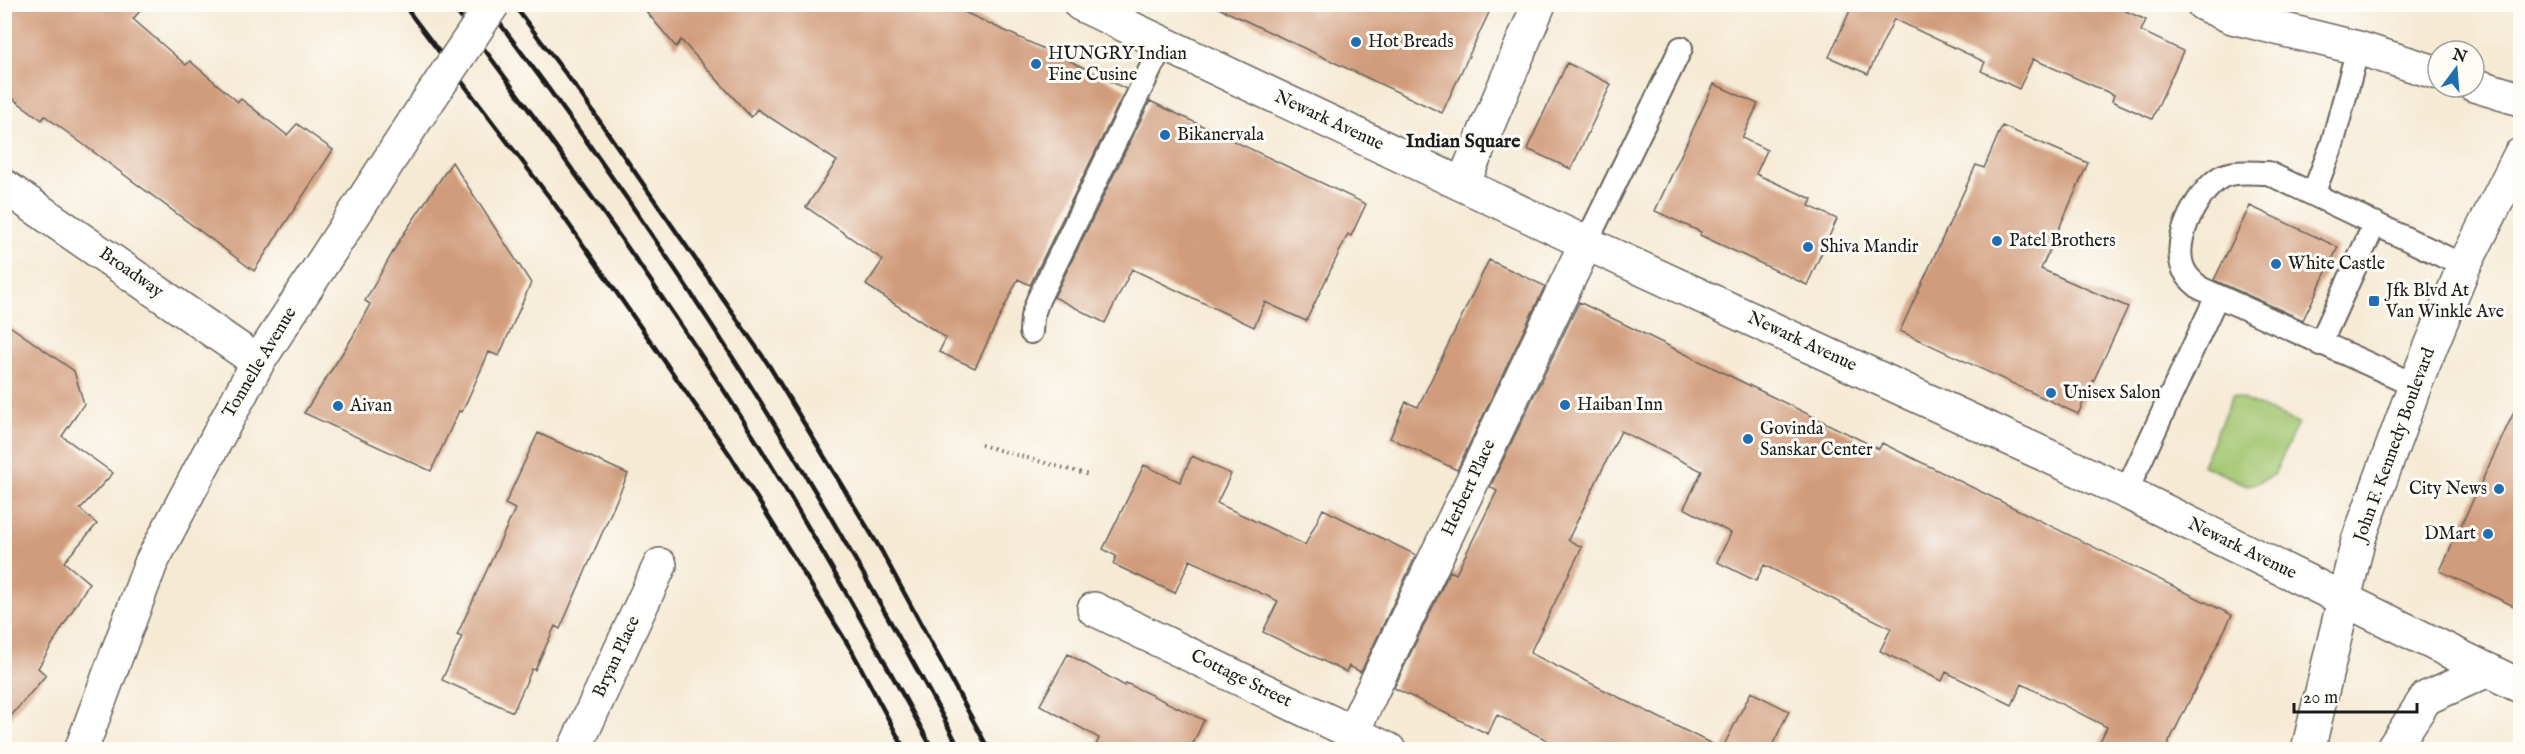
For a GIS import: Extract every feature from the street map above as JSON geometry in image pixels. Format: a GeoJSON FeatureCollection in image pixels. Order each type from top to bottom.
{"type":"FeatureCollection","features":[{"type":"Feature","properties":{"kind":"street","name":"Tonnelle Avenue"},"geometry":{"type":"LineString","coordinates":[[81,750],[151,563],[258,362],[493,4]]}},
{"type":"Feature","properties":{"kind":"street","name":"Newark Avenue"},"geometry":{"type":"LineString","coordinates":[[1080,4],[1586,243],[2126,492],[2520,687]]}},
{"type":"Feature","properties":{"kind":"street"},"geometry":{"type":"LineString","coordinates":[[1464,184],[1539,4]]}},
{"type":"Feature","properties":{"kind":"street"},"geometry":{"type":"LineString","coordinates":[[2203,4],[2232,17],[2358,48],[2426,70]]}},
{"type":"Feature","properties":{"kind":"street"},"geometry":{"type":"LineString","coordinates":[[2486,89],[2520,99]]}},
{"type":"Feature","properties":{"kind":"street","name":"John F. Kennedy Boulevard"},"geometry":{"type":"LineString","coordinates":[[2308,750],[2358,541],[2415,385],[2464,266],[2520,155]]}},
{"type":"Feature","properties":{"kind":"street","name":"Broadway"},"geometry":{"type":"LineString","coordinates":[[4,186],[258,362]]}},
{"type":"Feature","properties":{"kind":"street","name":"Herbert Place"},"geometry":{"type":"LineString","coordinates":[[1353,733],[1586,243]]}},
{"type":"Feature","properties":{"kind":"street","name":"Bryan Place"},"geometry":{"type":"LineString","coordinates":[[574,750],[660,565]]}},
{"type":"Feature","properties":{"kind":"street","name":"Cottage Street"},"geometry":{"type":"LineString","coordinates":[[1094,609],[1389,750]]}},
{"type":"Feature","properties":{"kind":"street"},"geometry":{"type":"LineString","coordinates":[[2392,750],[2426,698],[2488,670]]}},
{"type":"Feature","properties":{"kind":"lane"},"geometry":{"type":"LineString","coordinates":[[1032,332],[1032,317],[1038,300],[1163,43]]}},
{"type":"Feature","properties":{"kind":"lane"},"geometry":{"type":"LineString","coordinates":[[1586,243],[1681,48]]}},
{"type":"Feature","properties":{"kind":"lane"},"geometry":{"type":"LineString","coordinates":[[2313,194],[2332,145],[2358,48]]}},
{"type":"Feature","properties":{"kind":"lane"},"geometry":{"type":"LineString","coordinates":[[2415,385],[2200,288],[2185,274],[2179,250],[2188,217],[2205,191],[2223,176],[2268,173],[2464,266]]}},
{"type":"Feature","properties":{"kind":"lane"},"geometry":{"type":"LineString","coordinates":[[2320,344],[2376,223]]}},
{"type":"Feature","properties":{"kind":"lane"},"geometry":{"type":"LineString","coordinates":[[2126,492],[2217,296]]}},
{"type":"Feature","properties":{"kind":"path"},"geometry":{"type":"LineString","coordinates":[[981,445],[1089,475]]}},
{"type":"Feature","properties":{"kind":"green space"},"geometry":{"type":"Polygon","coordinates":[[[2233,395],[2298,423],[2274,475],[2257,483],[2247,485],[2202,465],[2233,395]]]}},
{"type":"Feature","properties":{"kind":"building"},"geometry":{"type":"Polygon","coordinates":[[[4,4],[146,4],[133,19],[186,65],[190,61],[238,102],[241,99],[287,135],[297,124],[333,150],[254,271],[45,116],[42,120],[4,92],[4,4]]]}},
{"type":"Feature","properties":{"kind":"building"},"geometry":{"type":"Polygon","coordinates":[[[640,4],[947,4],[1126,89],[1030,285],[1018,279],[975,368],[939,352],[946,338],[866,285],[883,260],[806,207],[837,161],[757,109],[751,117],[681,40],[676,47],[640,4]]]}},
{"type":"Feature","properties":{"kind":"building"},"geometry":{"type":"Polygon","coordinates":[[[1210,4],[1493,4],[1442,113],[1210,4]]]}},
{"type":"Feature","properties":{"kind":"building"},"geometry":{"type":"Polygon","coordinates":[[[1853,4],[2110,4],[2146,20],[2141,31],[2183,51],[2152,119],[2112,101],[2114,95],[2033,59],[2019,89],[1981,71],[1985,62],[1894,19],[1868,74],[1829,57],[1853,4]]]}},
{"type":"Feature","properties":{"kind":"building"},"geometry":{"type":"Polygon","coordinates":[[[1567,63],[1611,84],[1571,169],[1527,149],[1567,63]]]}},
{"type":"Feature","properties":{"kind":"building"},"geometry":{"type":"Polygon","coordinates":[[[1714,84],[1758,104],[1742,138],[1767,150],[1756,174],[1812,199],[1809,206],[1837,219],[1807,285],[1700,235],[1701,232],[1655,211],[1714,84]]]}},
{"type":"Feature","properties":{"kind":"building"},"geometry":{"type":"Polygon","coordinates":[[[1150,101],[1366,204],[1351,236],[1348,234],[1306,321],[1265,302],[1254,327],[1132,269],[1105,323],[1054,297],[1150,101]]]}},
{"type":"Feature","properties":{"kind":"building"},"geometry":{"type":"Polygon","coordinates":[[[2002,126],[2088,163],[2041,269],[2128,307],[2078,414],[1900,331],[1976,165],[1984,168],[2002,126]]]}},
{"type":"Feature","properties":{"kind":"building"},"geometry":{"type":"Polygon","coordinates":[[[452,162],[531,283],[499,356],[489,352],[462,412],[459,411],[431,471],[304,413],[352,338],[370,304],[365,301],[401,238],[452,162]]]}},
{"type":"Feature","properties":{"kind":"building","name":"White Castle"},"geometry":{"type":"Polygon","coordinates":[[[2250,206],[2338,247],[2303,320],[2214,280],[2250,206]]]}},
{"type":"Feature","properties":{"kind":"building"},"geometry":{"type":"Polygon","coordinates":[[[1489,260],[1545,286],[1457,470],[1390,438],[1406,402],[1418,407],[1489,260]]]}},
{"type":"Feature","properties":{"kind":"building"},"geometry":{"type":"Polygon","coordinates":[[[1579,302],[1879,449],[1882,443],[2232,615],[2165,750],[2096,750],[2107,727],[2022,684],[2012,705],[1946,672],[1942,681],[1880,651],[1891,628],[1764,565],[1756,581],[1717,562],[1731,533],[1684,508],[1702,471],[1621,431],[1568,540],[1582,547],[1530,653],[1722,749],[1751,692],[1789,711],[1770,750],[1567,750],[1497,715],[1488,734],[1394,688],[1450,571],[1456,574],[1497,491],[1490,487],[1579,302]]]}},
{"type":"Feature","properties":{"kind":"building"},"geometry":{"type":"Polygon","coordinates":[[[4,322],[74,371],[84,404],[62,436],[113,473],[80,509],[97,524],[64,562],[89,583],[38,668],[46,675],[4,724],[4,322]]]}},
{"type":"Feature","properties":{"kind":"building"},"geometry":{"type":"Polygon","coordinates":[[[2520,399],[2520,609],[2440,571],[2520,399]]]}},
{"type":"Feature","properties":{"kind":"building"},"geometry":{"type":"Polygon","coordinates":[[[538,433],[628,474],[560,629],[555,626],[513,712],[442,680],[462,637],[457,635],[515,509],[505,504],[538,433]]]}},
{"type":"Feature","properties":{"kind":"building"},"geometry":{"type":"Polygon","coordinates":[[[1192,456],[1231,474],[1217,503],[1305,545],[1323,509],[1416,555],[1361,672],[1349,666],[1346,672],[1263,632],[1278,601],[1190,560],[1175,593],[1113,564],[1116,556],[1103,549],[1144,465],[1180,482],[1192,456]]]}},
{"type":"Feature","properties":{"kind":"building"},"geometry":{"type":"Polygon","coordinates":[[[1068,654],[1125,686],[1126,683],[1204,720],[1190,750],[1094,750],[1099,738],[1040,705],[1068,654]]]}},
{"type":"Feature","properties":{"kind":"railway"},"geometry":{"type":"LineString","coordinates":[[403,4],[556,206],[730,455],[852,651],[905,750]]}},
{"type":"Feature","properties":{"kind":"railway"},"geometry":{"type":"LineString","coordinates":[[451,4],[607,219],[719,383],[824,554],[933,750]]}},
{"type":"Feature","properties":{"kind":"railway"},"geometry":{"type":"LineString","coordinates":[[485,4],[650,232],[752,388],[849,549],[960,750]]}},
{"type":"Feature","properties":{"kind":"railway"},"geometry":{"type":"LineString","coordinates":[[513,4],[578,90],[768,364],[881,550],[989,750]]}},
{"type":"Feature","properties":{"kind":"place","name":"Hot Breads"},"geometry":{"type":"Point","coordinates":[1356,42]}},
{"type":"Feature","properties":{"kind":"place","name":"HUNGRY Indian Fine Cusine"},"geometry":{"type":"Point","coordinates":[1036,64]}},
{"type":"Feature","properties":{"kind":"place","name":"Bikanervala"},"geometry":{"type":"Point","coordinates":[1165,135]}},
{"type":"Feature","properties":{"kind":"place","name":"Patel Brothers"},"geometry":{"type":"Point","coordinates":[1997,241]}},
{"type":"Feature","properties":{"kind":"place","name":"Shiva Mandir"},"geometry":{"type":"Point","coordinates":[1808,247]}},
{"type":"Feature","properties":{"kind":"place","name":"White Castle"},"geometry":{"type":"Point","coordinates":[2276,264]}},
{"type":"Feature","properties":{"kind":"place","name":"Jfk Blvd At Van Winkle Ave"},"geometry":{"type":"Point","coordinates":[2374,301]}},
{"type":"Feature","properties":{"kind":"place","name":"Unisex Salon"},"geometry":{"type":"Point","coordinates":[2051,393]}},
{"type":"Feature","properties":{"kind":"place","name":"Haiban Inn"},"geometry":{"type":"Point","coordinates":[1565,405]}},
{"type":"Feature","properties":{"kind":"place","name":"Aivan"},"geometry":{"type":"Point","coordinates":[338,406]}},
{"type":"Feature","properties":{"kind":"place","name":"Govinda Sanskar Center"},"geometry":{"type":"Point","coordinates":[1748,439]}},
{"type":"Feature","properties":{"kind":"place","name":"City News"},"geometry":{"type":"Point","coordinates":[2499,489]}},
{"type":"Feature","properties":{"kind":"place","name":"DMart"},"geometry":{"type":"Point","coordinates":[2488,534]}},
{"type":"Feature","properties":{"kind":"district","name":"Indian Square"},"geometry":{"type":"Point","coordinates":[1463,141]}}]}
